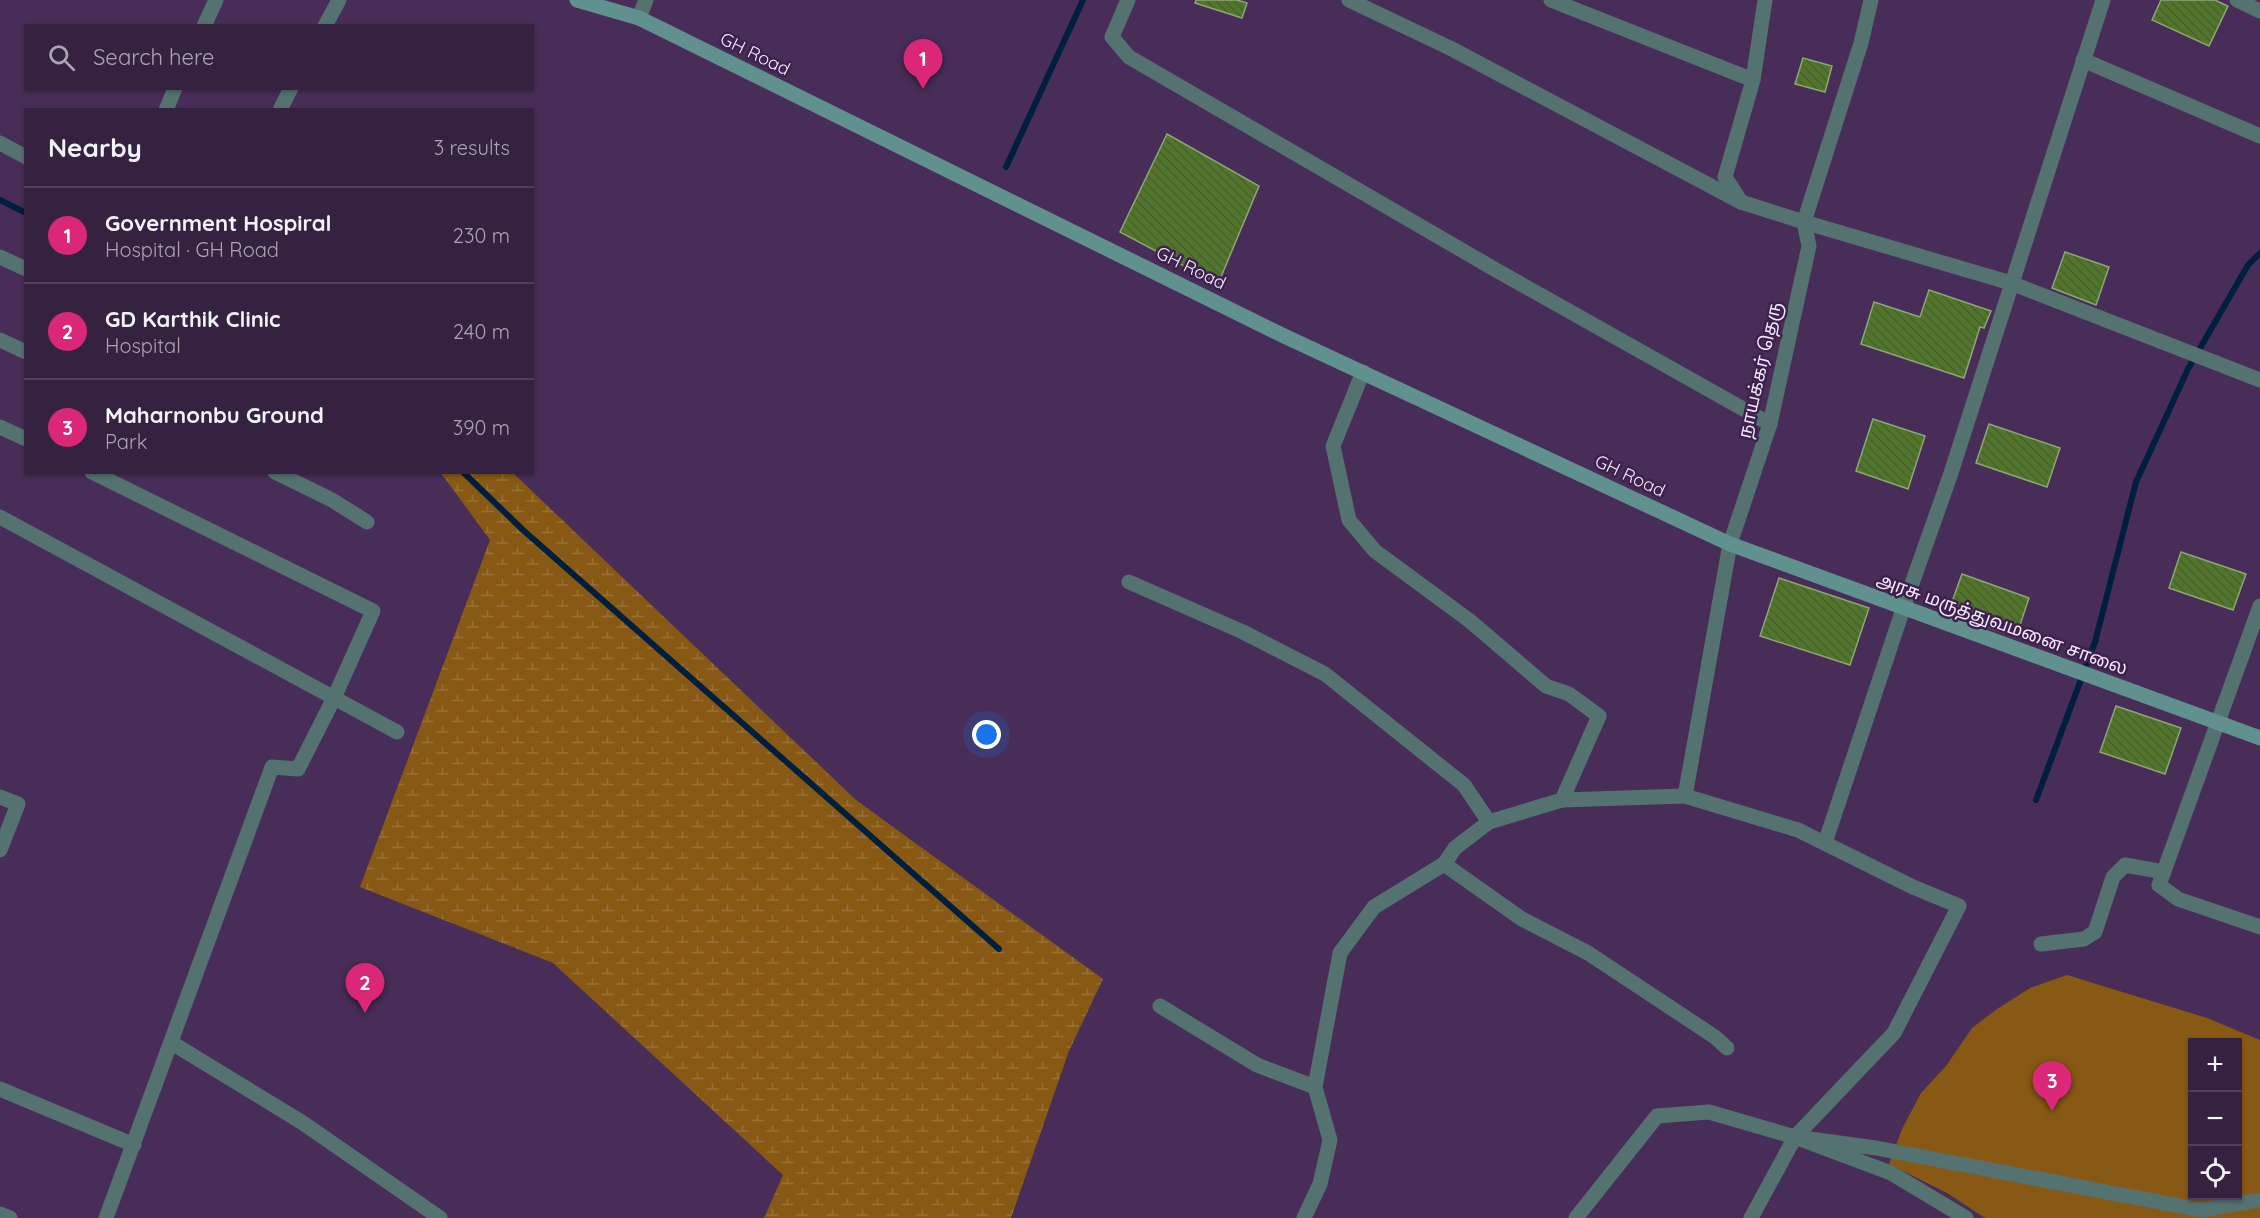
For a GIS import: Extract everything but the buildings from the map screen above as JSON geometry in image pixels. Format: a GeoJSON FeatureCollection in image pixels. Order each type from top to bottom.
{"type":"FeatureCollection","features":[{"type":"Feature","properties":{"kind":"main road","name":"GH Road"},"geometry":{"type":"LineString","coordinates":[[577,0],[639,18],[1272,330],[1730,544]]}},
{"type":"Feature","properties":{"kind":"main road","name":"அரசு மருத்துவமனை சாலை"},"geometry":{"type":"LineString","coordinates":[[1730,544],[2260,738]]}},
{"type":"Feature","properties":{"kind":"street"},"geometry":{"type":"LineString","coordinates":[[205,24],[216,0]]}},
{"type":"Feature","properties":{"kind":"street"},"geometry":{"type":"LineString","coordinates":[[326,24],[339,0]]}},
{"type":"Feature","properties":{"kind":"street"},"geometry":{"type":"LineString","coordinates":[[639,18],[645,0]]}},
{"type":"Feature","properties":{"kind":"street"},"geometry":{"type":"LineString","coordinates":[[1128,0],[1112,38],[1129,57],[1496,270],[1770,424]]}},
{"type":"Feature","properties":{"kind":"street"},"geometry":{"type":"LineString","coordinates":[[1349,0],[1452,49],[1742,202],[2011,283],[2260,380]]}},
{"type":"Feature","properties":{"kind":"street"},"geometry":{"type":"LineString","coordinates":[[1551,0],[1754,80]]}},
{"type":"Feature","properties":{"kind":"street"},"geometry":{"type":"LineString","coordinates":[[1742,202],[1725,177],[1754,80],[1765,0]]}},
{"type":"Feature","properties":{"kind":"street"},"geometry":{"type":"LineString","coordinates":[[1804,222],[1861,43],[1871,0]]}},
{"type":"Feature","properties":{"kind":"street"},"geometry":{"type":"LineString","coordinates":[[1825,843],[1950,476],[2103,0]]}},
{"type":"Feature","properties":{"kind":"street"},"geometry":{"type":"LineString","coordinates":[[2237,0],[2260,11]]}},
{"type":"Feature","properties":{"kind":"street"},"geometry":{"type":"LineString","coordinates":[[2083,60],[2260,136]]}},
{"type":"Feature","properties":{"kind":"street"},"geometry":{"type":"LineString","coordinates":[[167,108],[174,90]]}},
{"type":"Feature","properties":{"kind":"street"},"geometry":{"type":"LineString","coordinates":[[281,108],[290,90]]}},
{"type":"Feature","properties":{"kind":"street"},"geometry":{"type":"LineString","coordinates":[[0,143],[24,156]]}},
{"type":"Feature","properties":{"kind":"street","name":"நாயக்கர் தெரு"},"geometry":{"type":"LineString","coordinates":[[1685,796],[1730,544],[1770,424],[1809,246],[1804,222]]}},
{"type":"Feature","properties":{"kind":"street"},"geometry":{"type":"LineString","coordinates":[[0,257],[24,268]]}},
{"type":"Feature","properties":{"kind":"street"},"geometry":{"type":"LineString","coordinates":[[0,340],[24,351]]}},
{"type":"Feature","properties":{"kind":"street"},"geometry":{"type":"LineString","coordinates":[[1363,372],[1333,446],[1349,520],[1375,551],[1470,621],[1546,686],[1569,694],[1599,716],[1562,800]]}},
{"type":"Feature","properties":{"kind":"street"},"geometry":{"type":"LineString","coordinates":[[0,427],[24,439]]}},
{"type":"Feature","properties":{"kind":"street"},"geometry":{"type":"LineString","coordinates":[[96,474],[373,611],[334,698],[298,769],[272,767],[106,1218]]}},
{"type":"Feature","properties":{"kind":"street"},"geometry":{"type":"LineString","coordinates":[[279,474],[332,500],[367,522]]}},
{"type":"Feature","properties":{"kind":"street"},"geometry":{"type":"LineString","coordinates":[[0,517],[397,732]]}},
{"type":"Feature","properties":{"kind":"street"},"geometry":{"type":"LineString","coordinates":[[1129,582],[1242,632],[1325,674],[1464,785],[1489,822]]}},
{"type":"Feature","properties":{"kind":"street"},"geometry":{"type":"LineString","coordinates":[[2260,606],[2160,885],[2178,898],[2260,927]]}},
{"type":"Feature","properties":{"kind":"street"},"geometry":{"type":"LineString","coordinates":[[1304,1218],[1320,1184],[1330,1140],[1316,1087],[1340,953],[1374,907],[1444,864],[1455,848],[1489,822],[1562,800],[1685,796],[1798,830],[1959,906],[1894,1033],[1795,1137],[1751,1218]]}},
{"type":"Feature","properties":{"kind":"street"},"geometry":{"type":"LineString","coordinates":[[0,797],[18,804],[0,850]]}},
{"type":"Feature","properties":{"kind":"street"},"geometry":{"type":"LineString","coordinates":[[1444,864],[1522,919],[1588,952],[1715,1037],[1727,1048]]}},
{"type":"Feature","properties":{"kind":"street"},"geometry":{"type":"LineString","coordinates":[[2041,944],[2084,939],[2095,932],[2113,877],[2125,865],[2164,872]]}},
{"type":"Feature","properties":{"kind":"street"},"geometry":{"type":"LineString","coordinates":[[1160,1006],[1257,1065],[1316,1087]]}},
{"type":"Feature","properties":{"kind":"street"},"geometry":{"type":"LineString","coordinates":[[172,1043],[303,1123],[440,1218]]}},
{"type":"Feature","properties":{"kind":"street"},"geometry":{"type":"LineString","coordinates":[[0,1089],[134,1145]]}},
{"type":"Feature","properties":{"kind":"street"},"geometry":{"type":"LineString","coordinates":[[1576,1218],[1657,1116],[1709,1112],[1795,1137],[1891,1173],[1966,1218]]}},
{"type":"Feature","properties":{"kind":"street"},"geometry":{"type":"LineString","coordinates":[[1795,1137],[1876,1148],[2201,1210],[2260,1200]]}},
{"type":"Feature","properties":{"kind":"street"},"geometry":{"type":"LineString","coordinates":[[0,1214],[10,1218]]}},
{"type":"Feature","properties":{"kind":"green space"},"geometry":{"type":"Polygon","coordinates":[[[442,474],[514,474],[856,800],[1103,979],[1069,1051],[1011,1218],[764,1218],[783,1175],[553,963],[360,887],[490,540],[442,474]]]}},
{"type":"Feature","properties":{"kind":"green space"},"geometry":{"type":"Polygon","coordinates":[[[2067,975],[2207,1018],[2260,1040],[2260,1218],[1985,1218],[1947,1193],[1889,1164],[1902,1129],[1921,1093],[1946,1066],[1972,1028],[2030,988],[2067,975]]]}},
{"type":"Feature","properties":{"kind":"waterway"},"geometry":{"type":"LineString","coordinates":[[1006,167],[1083,0]]}},
{"type":"Feature","properties":{"kind":"waterway"},"geometry":{"type":"LineString","coordinates":[[0,200],[24,212]]}},
{"type":"Feature","properties":{"kind":"waterway"},"geometry":{"type":"LineString","coordinates":[[2036,800],[2095,642],[2136,482],[2188,369],[2248,265],[2260,253]]}},
{"type":"Feature","properties":{"kind":"waterway"},"geometry":{"type":"LineString","coordinates":[[465,474],[523,530],[999,949]]}},
{"type":"Feature","properties":{"kind":"place","name":"Government Hospiral"},"geometry":{"type":"Point","coordinates":[923,89]}},
{"type":"Feature","properties":{"kind":"place","name":"GD Karthik Clinic"},"geometry":{"type":"Point","coordinates":[365,1013]}},
{"type":"Feature","properties":{"kind":"place","name":"Maharnonbu Ground"},"geometry":{"type":"Point","coordinates":[2052,1111]}}]}
